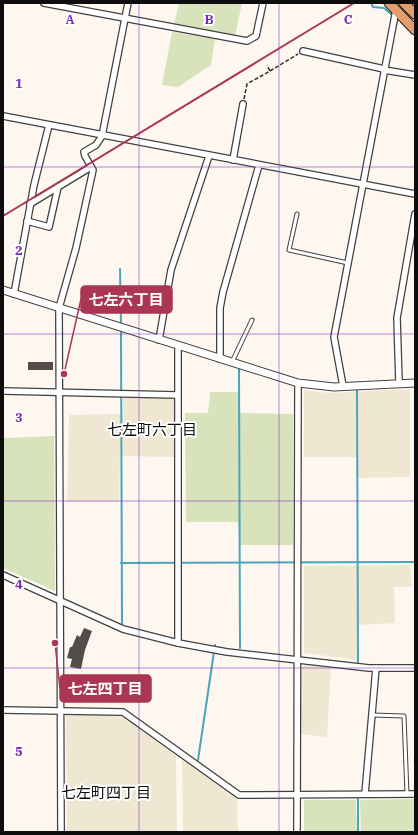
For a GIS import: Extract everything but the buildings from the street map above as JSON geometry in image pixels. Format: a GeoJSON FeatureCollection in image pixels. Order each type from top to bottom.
{"type":"FeatureCollection","features":[{"type":"Feature","properties":{"kind":"highway"},"geometry":{"type":"LineString","coordinates":[[389,3],[415,30]]}},
{"type":"Feature","properties":{"kind":"highway"},"geometry":{"type":"LineString","coordinates":[[404,3],[415,14]]}},
{"type":"Feature","properties":{"kind":"street"},"geometry":{"type":"LineString","coordinates":[[44,3],[247,41],[256,36],[263,3]]}},
{"type":"Feature","properties":{"kind":"street"},"geometry":{"type":"LineString","coordinates":[[61,832],[59,308],[76,248],[93,170],[84,152],[96,145],[102,136],[128,3]]}},
{"type":"Feature","properties":{"kind":"street"},"geometry":{"type":"LineString","coordinates":[[343,386],[334,337],[396,10]]}},
{"type":"Feature","properties":{"kind":"street"},"geometry":{"type":"LineString","coordinates":[[303,51],[415,75]]}},
{"type":"Feature","properties":{"kind":"street"},"geometry":{"type":"LineString","coordinates":[[233,160],[243,104]]}},
{"type":"Feature","properties":{"kind":"street"},"geometry":{"type":"LineString","coordinates":[[3,116],[102,136],[415,194]]}},
{"type":"Feature","properties":{"kind":"street"},"geometry":{"type":"LineString","coordinates":[[14,294],[30,204],[49,125]]}},
{"type":"Feature","properties":{"kind":"street"},"geometry":{"type":"LineString","coordinates":[[159,340],[171,270],[209,156]]}},
{"type":"Feature","properties":{"kind":"street"},"geometry":{"type":"LineString","coordinates":[[220,359],[220,308],[223,292],[259,165]]}},
{"type":"Feature","properties":{"kind":"street"},"geometry":{"type":"LineString","coordinates":[[30,204],[91,167]]}},
{"type":"Feature","properties":{"kind":"street"},"geometry":{"type":"LineString","coordinates":[[27,222],[49,227],[58,187]]}},
{"type":"Feature","properties":{"kind":"street"},"geometry":{"type":"LineString","coordinates":[[399,383],[397,318],[415,214]]}},
{"type":"Feature","properties":{"kind":"street"},"geometry":{"type":"LineString","coordinates":[[3,290],[298,383],[343,386],[415,382]]}},
{"type":"Feature","properties":{"kind":"street"},"geometry":{"type":"LineString","coordinates":[[178,346],[178,643]]}},
{"type":"Feature","properties":{"kind":"street"},"geometry":{"type":"LineString","coordinates":[[297,832],[298,383]]}},
{"type":"Feature","properties":{"kind":"street"},"geometry":{"type":"LineString","coordinates":[[3,391],[177,395]]}},
{"type":"Feature","properties":{"kind":"street"},"geometry":{"type":"LineString","coordinates":[[3,574],[123,629],[178,643],[227,652],[298,660],[376,668],[415,668]]}},
{"type":"Feature","properties":{"kind":"street"},"geometry":{"type":"LineString","coordinates":[[364,794],[376,668]]}},
{"type":"Feature","properties":{"kind":"street"},"geometry":{"type":"LineString","coordinates":[[3,710],[123,712],[239,795],[296,796],[415,794]]}},
{"type":"Feature","properties":{"kind":"lane"},"geometry":{"type":"LineString","coordinates":[[297,214],[289,250],[348,263]]}},
{"type":"Feature","properties":{"kind":"lane"},"geometry":{"type":"LineString","coordinates":[[231,362],[252,320]]}},
{"type":"Feature","properties":{"kind":"lane"},"geometry":{"type":"LineString","coordinates":[[372,715],[404,716],[407,794]]}},
{"type":"Feature","properties":{"kind":"path"},"geometry":{"type":"LineString","coordinates":[[243,104],[247,84],[303,51]]}},
{"type":"Feature","properties":{"kind":"path"},"geometry":{"type":"LineString","coordinates":[[267,66],[270,70]]}},
{"type":"Feature","properties":{"kind":"shaded area"},"geometry":{"type":"Polygon","coordinates":[[[410,389],[410,477],[356,478],[356,457],[304,457],[304,390],[329,393],[410,389]]]}},
{"type":"Feature","properties":{"kind":"shaded area"},"geometry":{"type":"Polygon","coordinates":[[[123,396],[174,396],[175,457],[120,456],[119,502],[67,502],[69,415],[123,414],[123,396]]]}},
{"type":"Feature","properties":{"kind":"shaded area"},"geometry":{"type":"Polygon","coordinates":[[[410,565],[412,587],[394,587],[395,623],[357,625],[358,660],[304,653],[304,566],[410,565]]]}},
{"type":"Feature","properties":{"kind":"shaded area"},"geometry":{"type":"Polygon","coordinates":[[[305,665],[331,668],[327,737],[301,734],[300,668],[305,665]]]}},
{"type":"Feature","properties":{"kind":"shaded area"},"geometry":{"type":"Polygon","coordinates":[[[66,713],[122,714],[176,756],[177,832],[67,832],[66,713]]]}},
{"type":"Feature","properties":{"kind":"shaded area"},"geometry":{"type":"Polygon","coordinates":[[[182,759],[237,798],[238,832],[183,832],[182,759]]]}},
{"type":"Feature","properties":{"kind":"green space"},"geometry":{"type":"Polygon","coordinates":[[[179,3],[242,3],[235,36],[174,24],[179,3]]]}},
{"type":"Feature","properties":{"kind":"green space"},"geometry":{"type":"Polygon","coordinates":[[[172,32],[215,39],[211,65],[178,87],[162,85],[172,32]]]}},
{"type":"Feature","properties":{"kind":"green space"},"geometry":{"type":"Polygon","coordinates":[[[210,392],[238,392],[239,413],[293,414],[293,545],[240,545],[238,522],[186,522],[185,413],[208,413],[210,392]]]}},
{"type":"Feature","properties":{"kind":"green space"},"geometry":{"type":"Polygon","coordinates":[[[54,436],[55,591],[3,568],[3,438],[54,436]]]}},
{"type":"Feature","properties":{"kind":"green space"},"geometry":{"type":"Polygon","coordinates":[[[414,799],[414,832],[361,832],[360,800],[414,799]]]}},
{"type":"Feature","properties":{"kind":"green space"},"geometry":{"type":"Polygon","coordinates":[[[304,800],[356,800],[357,832],[304,832],[304,800]]]}},
{"type":"Feature","properties":{"kind":"waterway"},"geometry":{"type":"LineString","coordinates":[[371,3],[373,7],[384,8],[391,14]]}},
{"type":"Feature","properties":{"kind":"waterway"},"geometry":{"type":"LineString","coordinates":[[120,269],[121,324]]}},
{"type":"Feature","properties":{"kind":"waterway"},"geometry":{"type":"LineString","coordinates":[[121,329],[122,624]]}},
{"type":"Feature","properties":{"kind":"waterway"},"geometry":{"type":"LineString","coordinates":[[239,369],[240,648]]}},
{"type":"Feature","properties":{"kind":"waterway"},"geometry":{"type":"LineString","coordinates":[[357,390],[358,662]]}},
{"type":"Feature","properties":{"kind":"waterway"},"geometry":{"type":"LineString","coordinates":[[121,563],[415,562]]}},
{"type":"Feature","properties":{"kind":"waterway"},"geometry":{"type":"LineString","coordinates":[[198,760],[215,645]]}},
{"type":"Feature","properties":{"kind":"waterway"},"geometry":{"type":"LineString","coordinates":[[358,799],[358,832]]}},
{"type":"Feature","properties":{"kind":"railway"},"geometry":{"type":"LineString","coordinates":[[3,216],[354,3]]}},
{"type":"Feature","properties":{"kind":"place","name":"七左六丁目"},"geometry":{"type":"Point","coordinates":[64,374]}},
{"type":"Feature","properties":{"kind":"place","name":"七左四丁目"},"geometry":{"type":"Point","coordinates":[55,643]}},
{"type":"Feature","properties":{"kind":"district","name":"七左町六丁目"},"geometry":{"type":"Point","coordinates":[152,429]}},
{"type":"Feature","properties":{"kind":"district","name":"七左町四丁目"},"geometry":{"type":"Point","coordinates":[106,792]}}]}
